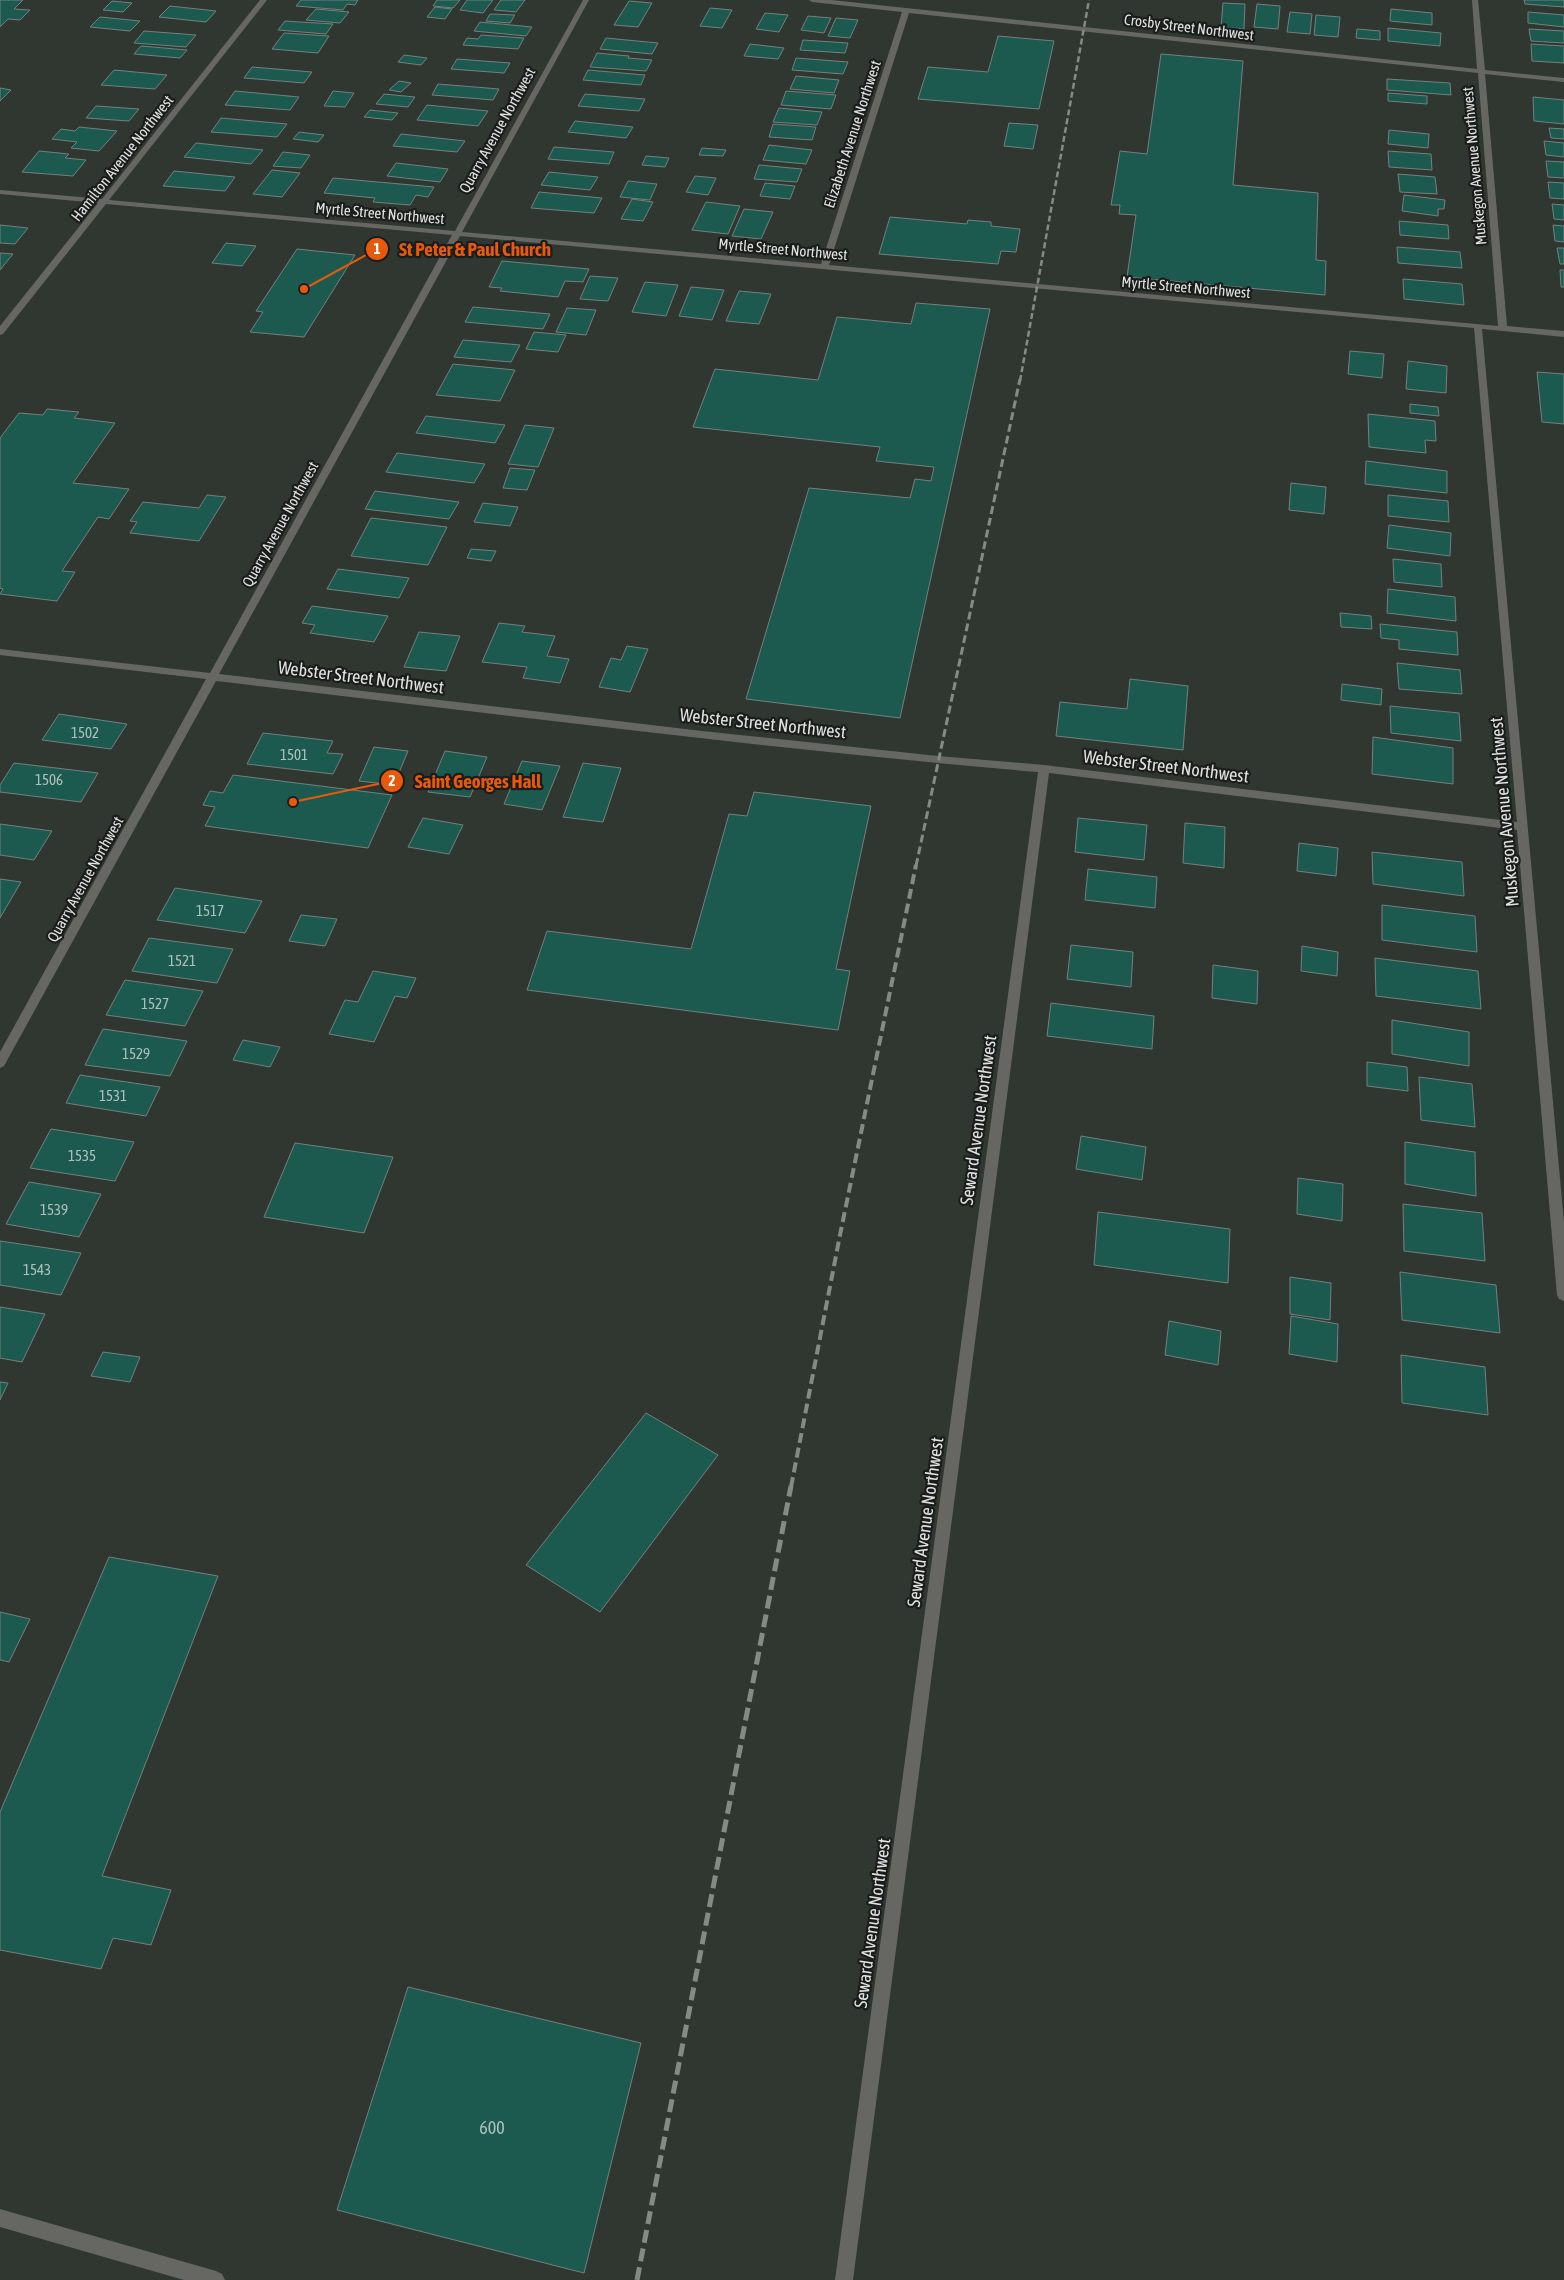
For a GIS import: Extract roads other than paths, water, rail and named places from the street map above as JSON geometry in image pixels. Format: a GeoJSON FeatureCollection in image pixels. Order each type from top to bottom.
{"type":"FeatureCollection","features":[{"type":"Feature","properties":{"kind":"street","name":"Hamilton Avenue Northwest"},"geometry":{"type":"LineString","coordinates":[[0,332],[264,0]]}},
{"type":"Feature","properties":{"kind":"street","name":"Quarry Avenue Northwest"},"geometry":{"type":"LineString","coordinates":[[0,1063],[586,0]]}},
{"type":"Feature","properties":{"kind":"street","name":"Crosby Street Northwest"},"geometry":{"type":"LineString","coordinates":[[812,0],[1564,80]]}},
{"type":"Feature","properties":{"kind":"street","name":"Muskegon Avenue Northwest"},"geometry":{"type":"LineString","coordinates":[[1475,0],[1502,329]]}},
{"type":"Feature","properties":{"kind":"street","name":"Elizabeth Avenue Northwest"},"geometry":{"type":"LineString","coordinates":[[824,267],[906,10]]}},
{"type":"Feature","properties":{"kind":"street","name":"Myrtle Street Northwest"},"geometry":{"type":"LineString","coordinates":[[0,192],[1564,334]]}},
{"type":"Feature","properties":{"kind":"street","name":"Muskegon Avenue Northwest"},"geometry":{"type":"LineString","coordinates":[[1478,327],[1564,1295]]}},
{"type":"Feature","properties":{"kind":"street","name":"Webster Street Northwest"},"geometry":{"type":"LineString","coordinates":[[0,652],[712,735],[938,760],[1044,768],[1523,827]]}},
{"type":"Feature","properties":{"kind":"street","name":"Seward Avenue Northwest"},"geometry":{"type":"LineString","coordinates":[[844,2280],[1044,768]]}},
{"type":"Feature","properties":{"kind":"street"},"geometry":{"type":"LineString","coordinates":[[0,2218],[216,2280]]}},
{"type":"Feature","properties":{"kind":"railway"},"geometry":{"type":"LineString","coordinates":[[1020,381],[1089,0]]}},
{"type":"Feature","properties":{"kind":"railway"},"geometry":{"type":"LineString","coordinates":[[916,866],[1020,379]]}},
{"type":"Feature","properties":{"kind":"railway"},"geometry":{"type":"LineString","coordinates":[[791,1487],[840,1235],[916,865]]}},
{"type":"Feature","properties":{"kind":"railway"},"geometry":{"type":"LineString","coordinates":[[637,2280],[791,1486]]}},
{"type":"Feature","properties":{"kind":"place","name":"St Peter & Paul Church"},"geometry":{"type":"Point","coordinates":[304,289]}},
{"type":"Feature","properties":{"kind":"place","name":"Saint Georges Hall"},"geometry":{"type":"Point","coordinates":[293,802]}}]}
